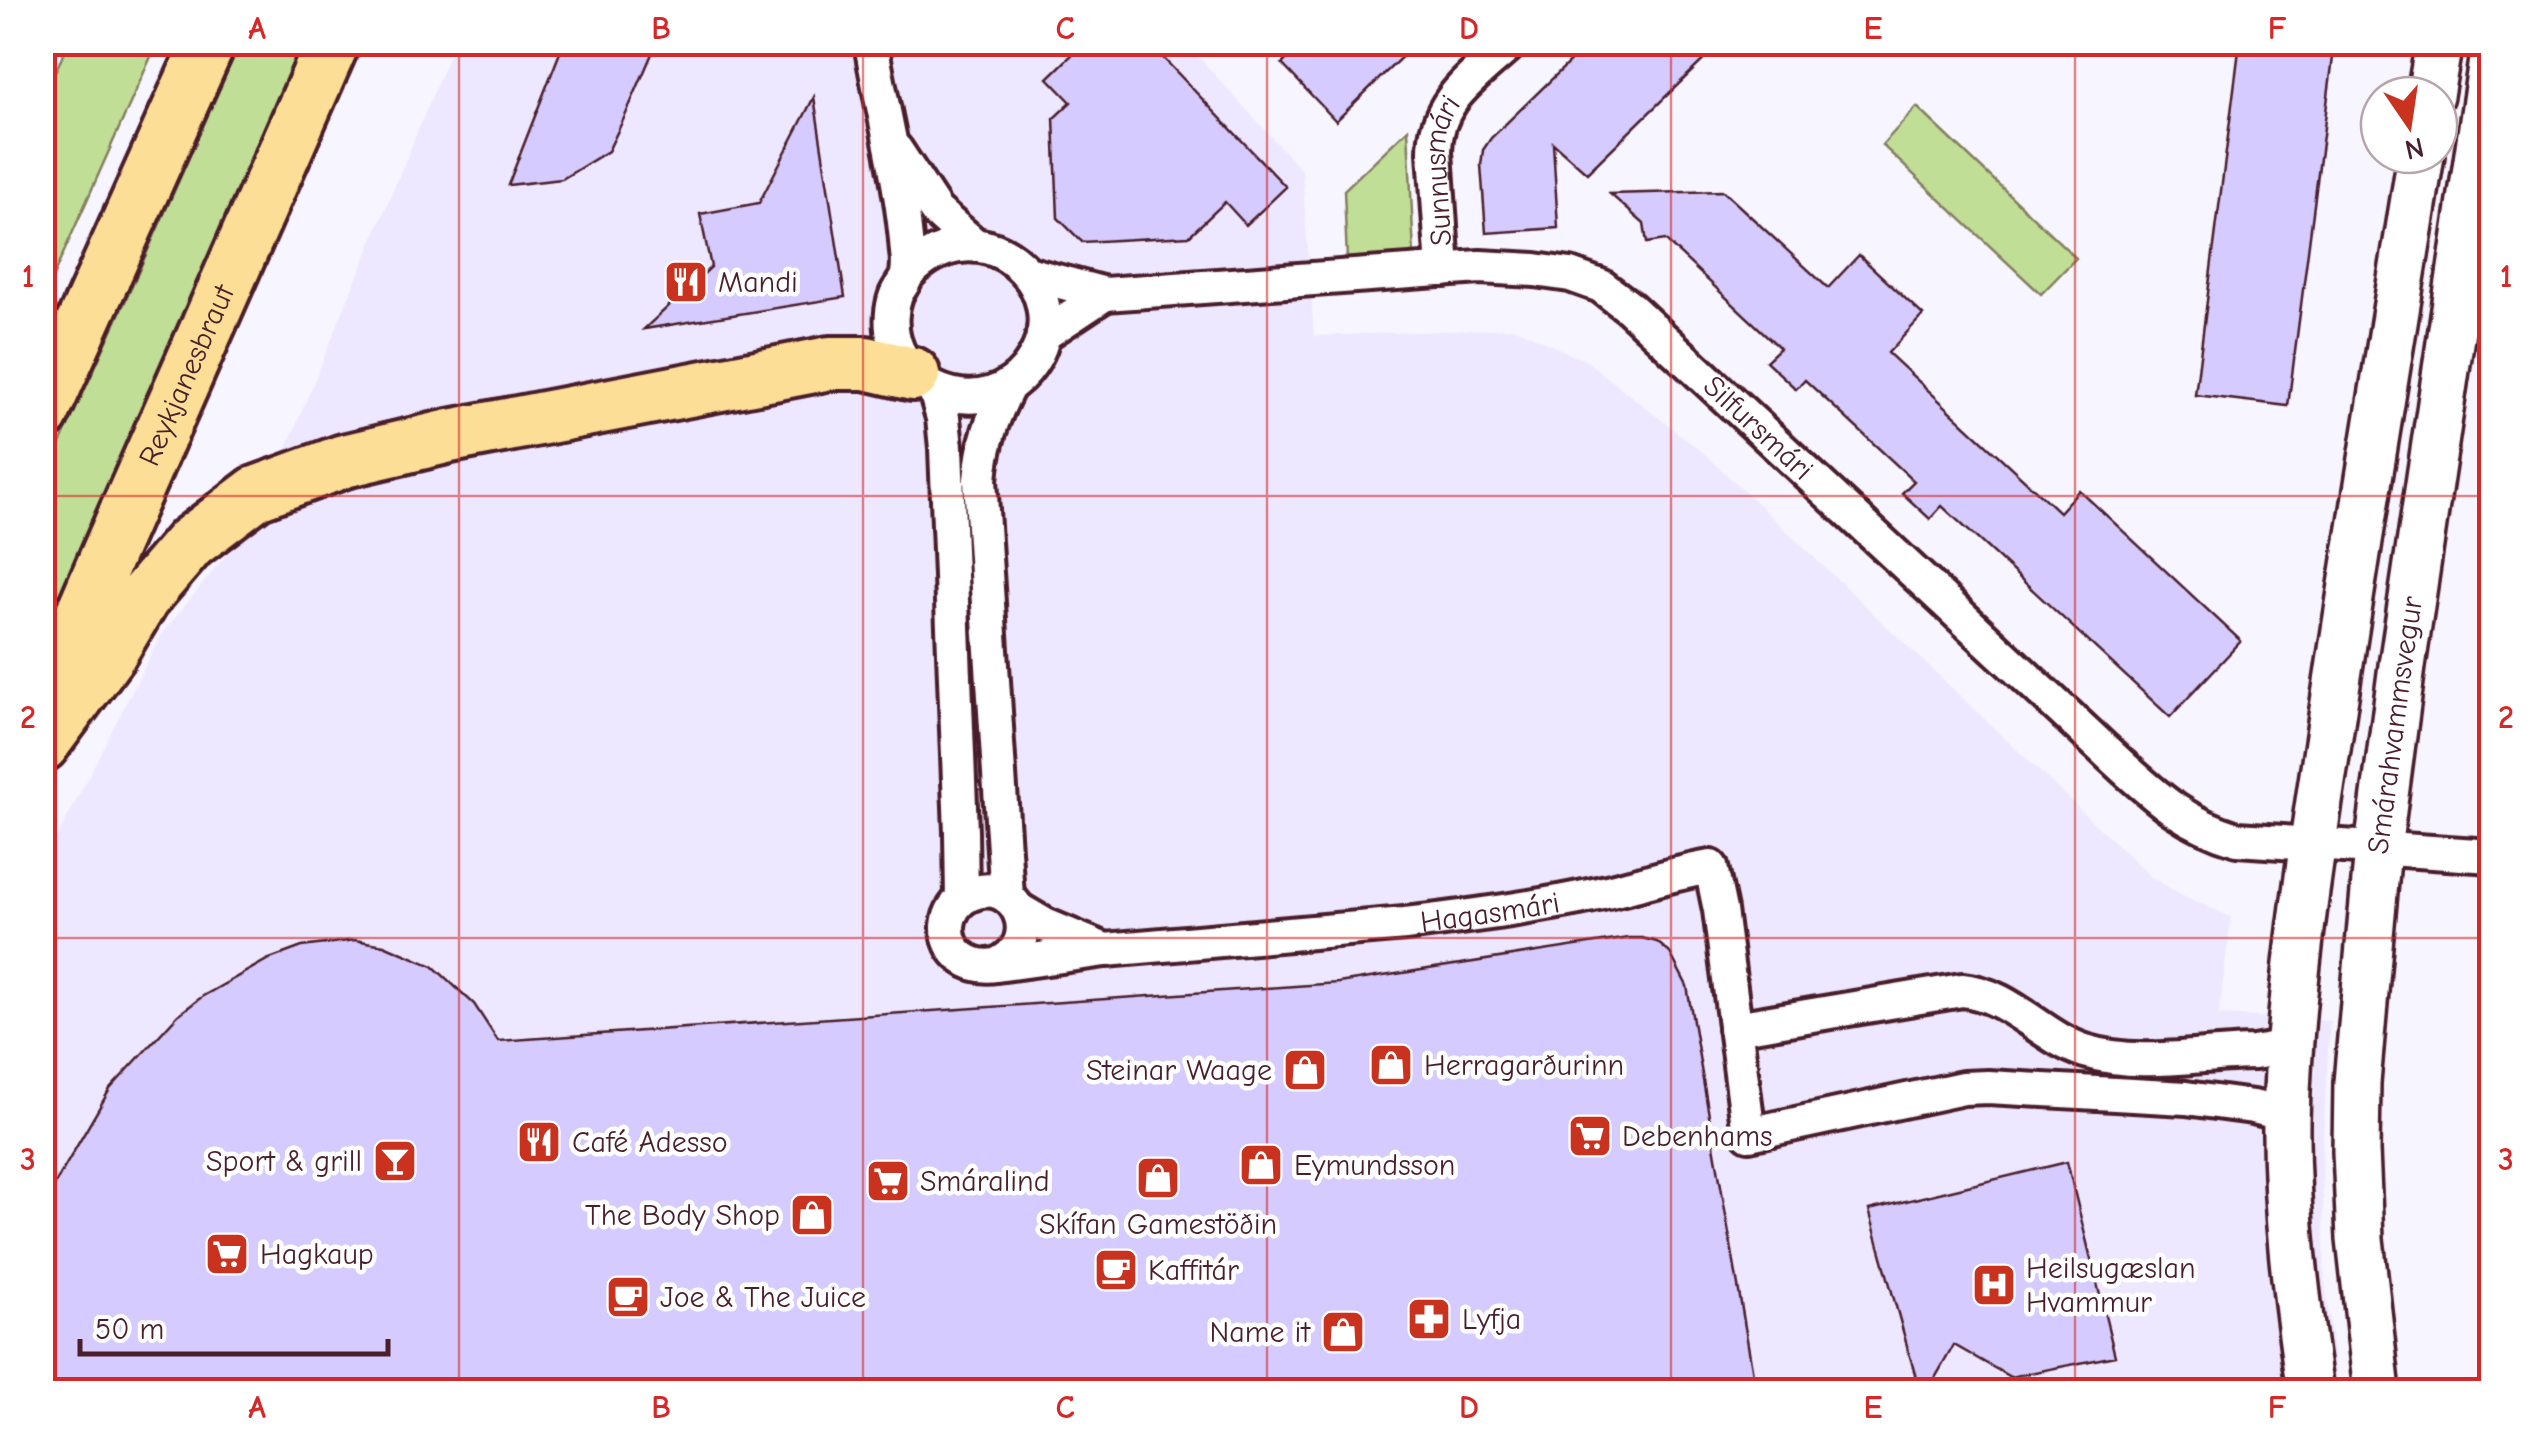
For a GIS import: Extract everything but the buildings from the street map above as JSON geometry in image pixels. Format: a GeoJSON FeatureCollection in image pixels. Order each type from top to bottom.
{"type":"FeatureCollection","features":[{"type":"Feature","properties":{"kind":"highway"},"geometry":{"type":"LineString","coordinates":[[42,414],[209,42]]}},
{"type":"Feature","properties":{"kind":"highway","name":"Reykjanesbraut"},"geometry":{"type":"LineString","coordinates":[[42,707],[333,42]]}},
{"type":"Feature","properties":{"kind":"highway"},"geometry":{"type":"LineString","coordinates":[[42,745],[110,653],[143,598],[190,543],[256,493],[344,461],[450,436],[830,364],[866,363],[924,382]]}},
{"type":"Feature","properties":{"kind":"main road"},"geometry":{"type":"LineString","coordinates":[[2433,75],[2439,42]]}},
{"type":"Feature","properties":{"kind":"main road","name":"Smárahvammsvegur"},"geometry":{"type":"LineString","coordinates":[[2376,1392],[2360,1239],[2357,1083],[2378,849],[2492,60]]}},
{"type":"Feature","properties":{"kind":"main road","name":"Smárahvammsvegur"},"geometry":{"type":"LineString","coordinates":[[2310,1392],[2290,1222],[2286,1122],[2291,1040],[2312,844],[2418,175]]}},
{"type":"Feature","properties":{"kind":"street"},"geometry":{"type":"LineString","coordinates":[[871,42],[893,146],[908,255],[907,275]]}},
{"type":"Feature","properties":{"kind":"street","name":"Sunnusmári"},"geometry":{"type":"LineString","coordinates":[[1443,270],[1434,152],[1440,116],[1454,96],[1512,42]]}},
{"type":"Feature","properties":{"kind":"street"},"geometry":{"type":"LineString","coordinates":[[893,146],[936,212],[975,245]]}},
{"type":"Feature","properties":{"kind":"street"},"geometry":{"type":"LineString","coordinates":[[924,382],[954,396],[991,394],[1024,372],[1036,354],[1043,313],[1038,292],[1027,272],[1004,254],[975,245],[937,251],[907,275],[896,294],[892,315],[893,336],[900,356],[924,382],[944,418],[962,899],[954,908],[948,932],[958,955],[980,966],[996,966],[1006,961],[1021,943],[1024,932],[1013,903],[980,480],[983,448],[1008,386]]}},
{"type":"Feature","properties":{"kind":"street","name":"Silfursmári"},"geometry":{"type":"LineString","coordinates":[[1027,272],[1105,294],[1480,267],[1570,275],[1601,286],[1630,308],[2156,796],[2184,817],[2236,840],[2492,856]]}},
{"type":"Feature","properties":{"kind":"street","name":"Silfursmári"},"geometry":{"type":"LineString","coordinates":[[1042,335],[1105,294]]}},
{"type":"Feature","properties":{"kind":"street","name":"Hagasmári"},"geometry":{"type":"LineString","coordinates":[[996,966],[1106,950],[1454,918],[1598,894],[1712,867],[1749,1134],[1963,1088],[1988,1087],[2186,1098],[2270,1111],[2286,1122]]}},
{"type":"Feature","properties":{"kind":"street","name":"Hagasmári"},"geometry":{"type":"LineString","coordinates":[[962,899],[984,890],[996,892],[1046,925],[1106,950]]}},
{"type":"Feature","properties":{"kind":"street"},"geometry":{"type":"LineString","coordinates":[[1735,1028],[1962,990],[1989,995],[2062,1042],[2127,1060],[2254,1053],[2291,1040]]}},
{"type":"Feature","properties":{"kind":"shaded area"},"geometry":{"type":"Polygon","coordinates":[[[454,43],[1186,43],[1302,171],[1314,336],[1515,328],[1588,362],[1706,455],[2152,878],[2231,917],[2219,1015],[2330,1021],[2322,1150],[2325,1283],[2338,1391],[43,1391],[42,867],[161,635],[259,515],[454,43]]]}},
{"type":"Feature","properties":{"kind":"green space"},"geometry":{"type":"Polygon","coordinates":[[[69,43],[157,43],[43,299],[43,96],[69,43]]]}},
{"type":"Feature","properties":{"kind":"green space"},"geometry":{"type":"Polygon","coordinates":[[[240,43],[315,43],[43,644],[43,481],[240,43]]]}},
{"type":"Feature","properties":{"kind":"green space"},"geometry":{"type":"Polygon","coordinates":[[[1917,107],[2076,258],[2041,294],[1882,145],[1917,107]]]}},
{"type":"Feature","properties":{"kind":"green space"},"geometry":{"type":"Polygon","coordinates":[[[1408,129],[1414,256],[1347,260],[1344,190],[1408,129]]]}},
{"type":"Feature","properties":{"kind":"place","name":"Mandi"},"geometry":{"type":"Point","coordinates":[686,282]}},
{"type":"Feature","properties":{"kind":"place","name":"Herragarðurinn"},"geometry":{"type":"Point","coordinates":[1391,1065]}},
{"type":"Feature","properties":{"kind":"place","name":"Steinar Waage"},"geometry":{"type":"Point","coordinates":[1305,1070]}},
{"type":"Feature","properties":{"kind":"place","name":"Debenhams"},"geometry":{"type":"Point","coordinates":[1590,1136]}},
{"type":"Feature","properties":{"kind":"place","name":"Café Adesso"},"geometry":{"type":"Point","coordinates":[539,1142]}},
{"type":"Feature","properties":{"kind":"place","name":"Sport & grill"},"geometry":{"type":"Point","coordinates":[395,1161]}},
{"type":"Feature","properties":{"kind":"place","name":"Eymundsson"},"geometry":{"type":"Point","coordinates":[1261,1165]}},
{"type":"Feature","properties":{"kind":"place","name":"Skífan Gamestöðin"},"geometry":{"type":"Point","coordinates":[1158,1178]}},
{"type":"Feature","properties":{"kind":"place","name":"Smáralind"},"geometry":{"type":"Point","coordinates":[888,1181]}},
{"type":"Feature","properties":{"kind":"place","name":"The Body Shop"},"geometry":{"type":"Point","coordinates":[812,1215]}},
{"type":"Feature","properties":{"kind":"place","name":"Hagkaup"},"geometry":{"type":"Point","coordinates":[227,1254]}},
{"type":"Feature","properties":{"kind":"place","name":"Kaffitár"},"geometry":{"type":"Point","coordinates":[1116,1270]}},
{"type":"Feature","properties":{"kind":"place","name":"Heilsugæslan Hvammur"},"geometry":{"type":"Point","coordinates":[1994,1285]}},
{"type":"Feature","properties":{"kind":"place","name":"Joe & The Juice"},"geometry":{"type":"Point","coordinates":[628,1297]}},
{"type":"Feature","properties":{"kind":"place","name":"Lyfja"},"geometry":{"type":"Point","coordinates":[1429,1319]}},
{"type":"Feature","properties":{"kind":"place","name":"Name it"},"geometry":{"type":"Point","coordinates":[1343,1332]}}]}
